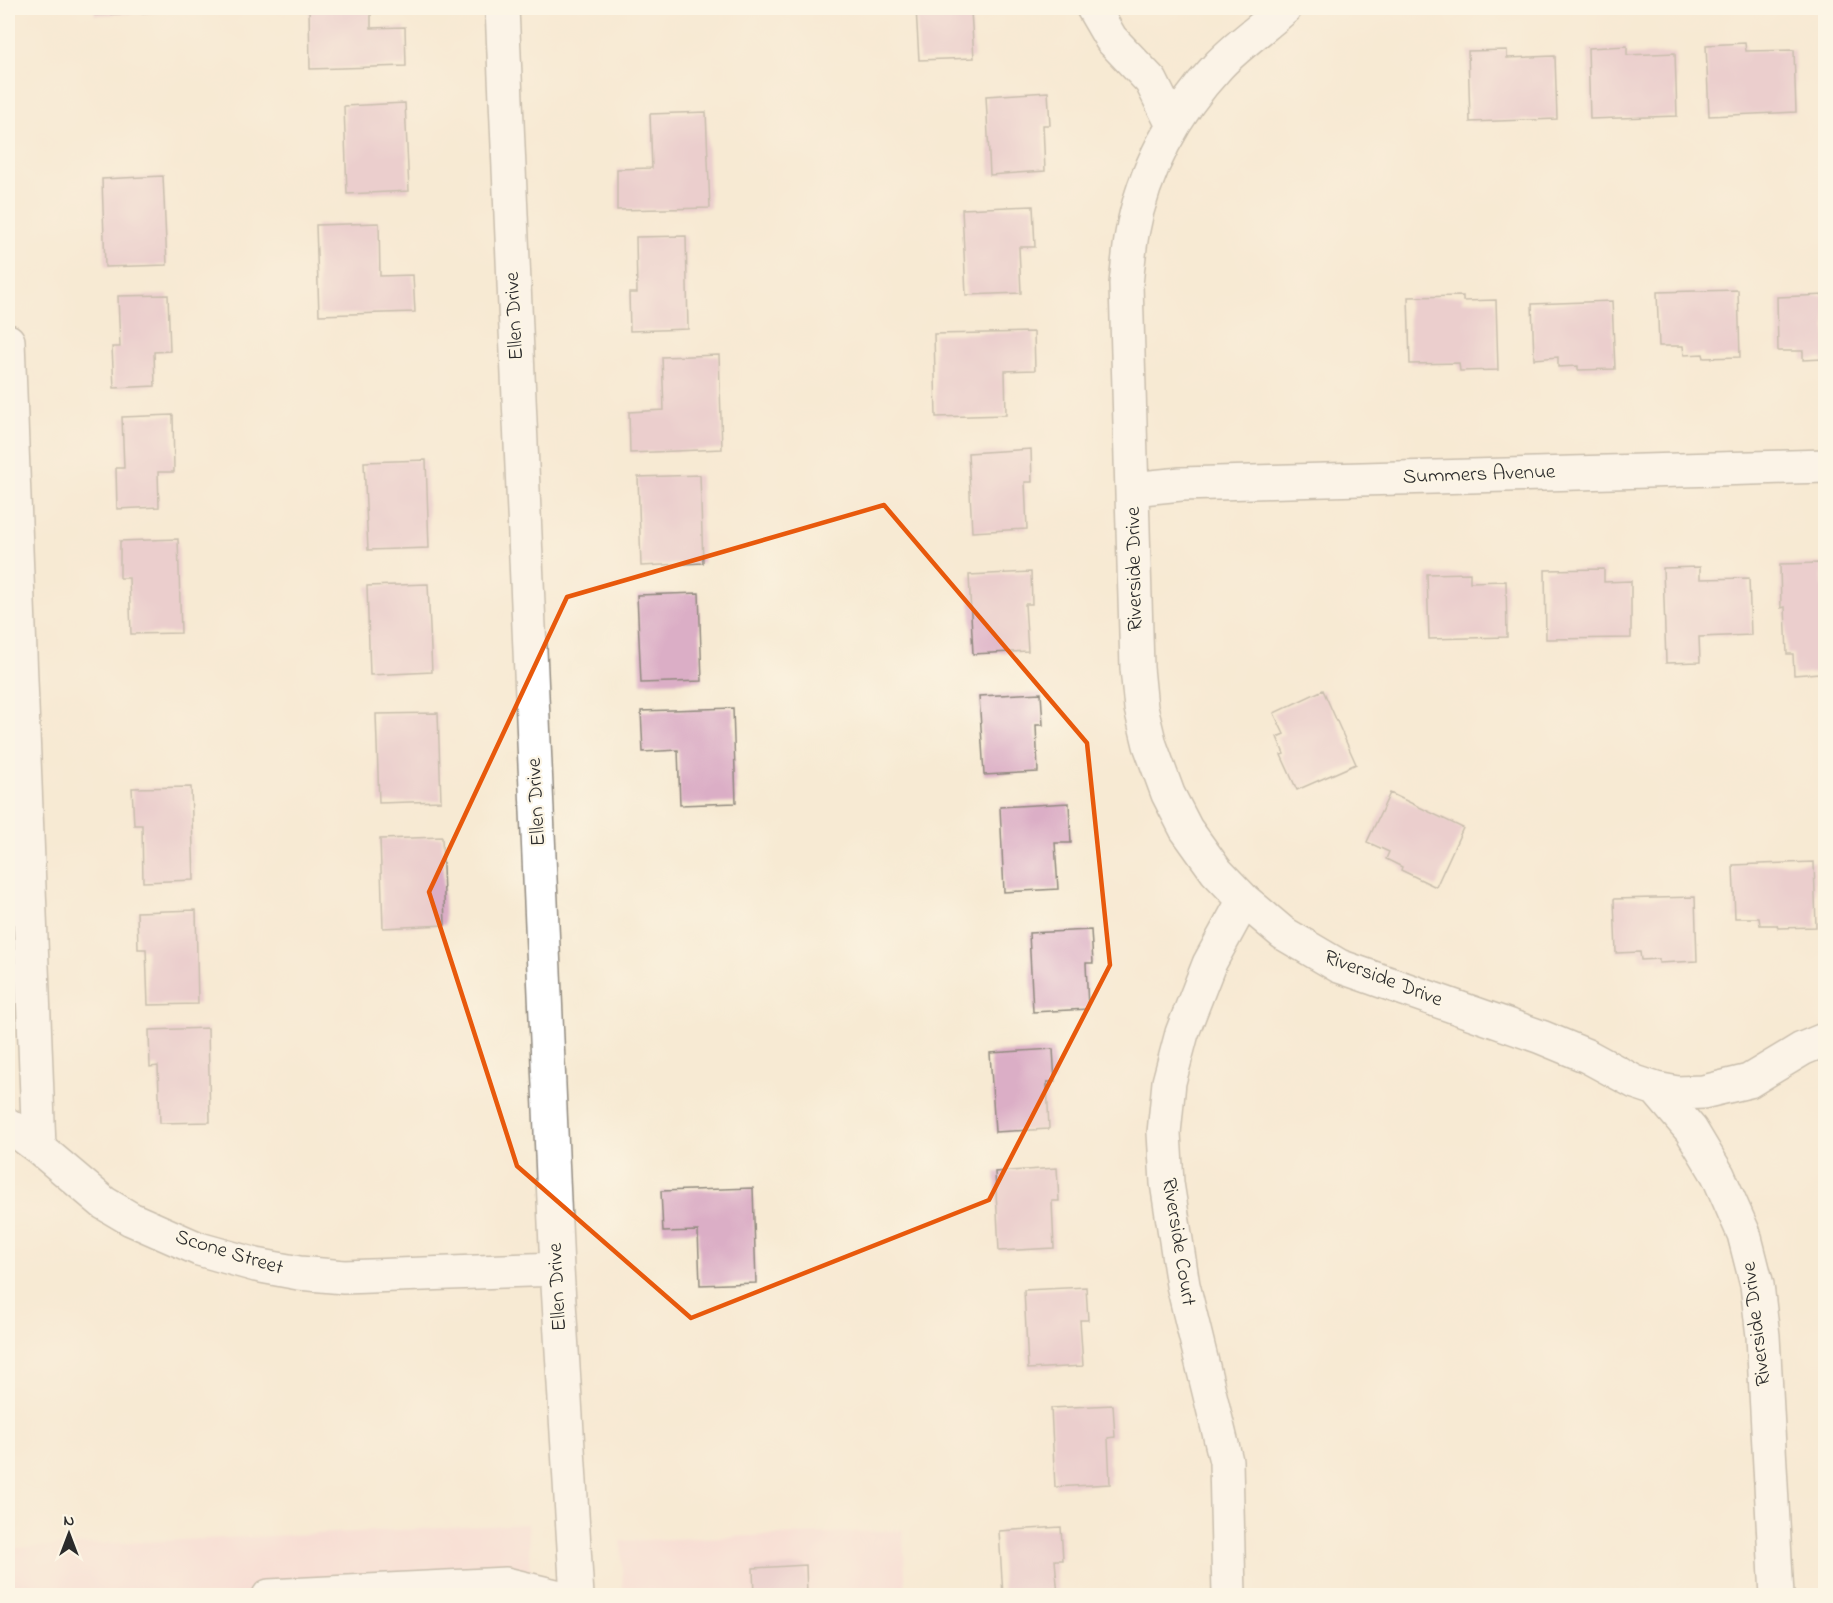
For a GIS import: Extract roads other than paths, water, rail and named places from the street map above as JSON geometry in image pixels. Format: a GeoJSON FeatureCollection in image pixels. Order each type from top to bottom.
{"type":"FeatureCollection","features":[{"type":"Feature","properties":{"kind":"street","name":"Ellen Drive"},"geometry":{"type":"LineString","coordinates":[[502,8],[557,1269],[577,1596]]}},
{"type":"Feature","properties":{"kind":"street"},"geometry":{"type":"LineString","coordinates":[[1094,8],[1111,39],[1151,81],[1173,125]]}},
{"type":"Feature","properties":{"kind":"street","name":"Riverside Drive"},"geometry":{"type":"LineString","coordinates":[[1285,8],[1220,64],[1173,125],[1144,188],[1132,233],[1126,284],[1137,668],[1141,708],[1150,746],[1168,794],[1186,829],[1216,871],[1244,900],[1283,933],[1339,966],[1541,1036],[1587,1056],[1635,1082],[1656,1089],[1691,1130],[1718,1175],[1744,1234],[1757,1285],[1763,1336],[1777,1596]]}},
{"type":"Feature","properties":{"kind":"street"},"geometry":{"type":"LineString","coordinates":[[8,341],[39,1149]]}},
{"type":"Feature","properties":{"kind":"street","name":"Summers Avenue"},"geometry":{"type":"LineString","coordinates":[[1132,489],[1181,484],[1826,466]]}},
{"type":"Feature","properties":{"kind":"street","name":"Riverside Court"},"geometry":{"type":"LineString","coordinates":[[1228,1596],[1226,1461],[1183,1285],[1167,1183],[1164,1133],[1169,1082],[1182,1033],[1209,964],[1244,900]]}},
{"type":"Feature","properties":{"kind":"street"},"geometry":{"type":"LineString","coordinates":[[1656,1089],[1703,1092],[1749,1081],[1802,1049],[1826,1038]]}},
{"type":"Feature","properties":{"kind":"street","name":"Scone Street"},"geometry":{"type":"LineString","coordinates":[[8,1125],[104,1203],[131,1219],[199,1249],[255,1265],[299,1273],[344,1277],[557,1269]]}},
{"type":"Feature","properties":{"kind":"street"},"geometry":{"type":"LineString","coordinates":[[269,1596],[506,1584],[556,1596]]}}]}
